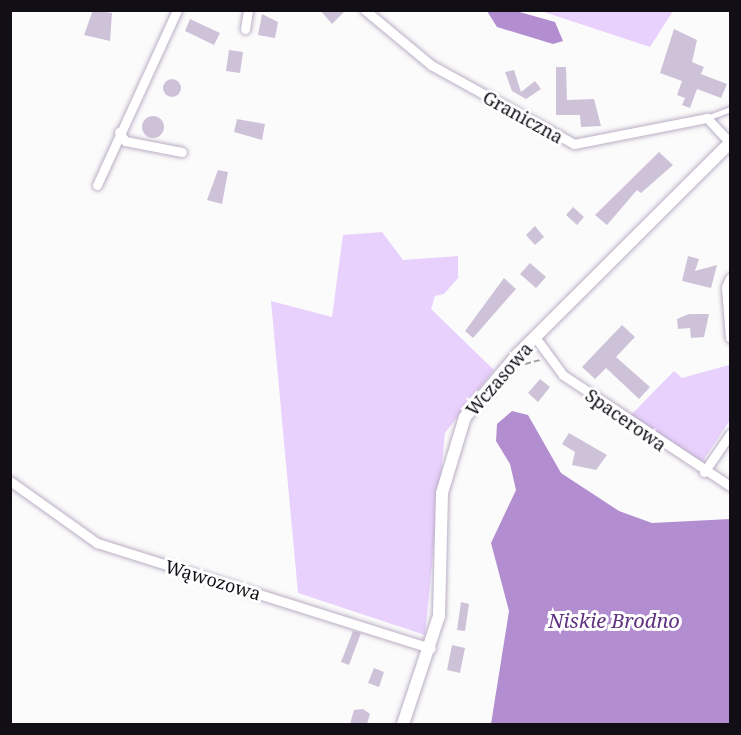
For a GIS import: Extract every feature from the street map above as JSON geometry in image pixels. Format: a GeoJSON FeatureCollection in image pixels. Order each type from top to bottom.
{"type":"FeatureCollection","features":[{"type":"Feature","properties":{"kind":"street"},"geometry":{"type":"LineString","coordinates":[[97,185],[119,132],[177,10]]}},
{"type":"Feature","properties":{"kind":"street"},"geometry":{"type":"LineString","coordinates":[[245,29],[248,10]]}},
{"type":"Feature","properties":{"kind":"street","name":"Graniczna"},"geometry":{"type":"LineString","coordinates":[[365,10],[431,65],[574,144],[707,118]]}},
{"type":"Feature","properties":{"kind":"street"},"geometry":{"type":"LineString","coordinates":[[707,118],[730,143]]}},
{"type":"Feature","properties":{"kind":"street"},"geometry":{"type":"LineString","coordinates":[[119,132],[125,141],[182,152]]}},
{"type":"Feature","properties":{"kind":"street","name":"Wczasowa"},"geometry":{"type":"LineString","coordinates":[[403,724],[431,648],[439,616],[447,466],[465,417],[535,337],[730,143]]}},
{"type":"Feature","properties":{"kind":"street"},"geometry":{"type":"LineString","coordinates":[[730,278],[726,302],[730,338]]}},
{"type":"Feature","properties":{"kind":"street","name":"Spacerowa"},"geometry":{"type":"LineString","coordinates":[[535,337],[547,357],[563,375],[704,472],[730,486]]}},
{"type":"Feature","properties":{"kind":"street"},"geometry":{"type":"LineString","coordinates":[[704,472],[730,434]]}},
{"type":"Feature","properties":{"kind":"street","name":"Wąwozowa"},"geometry":{"type":"LineString","coordinates":[[10,481],[97,543],[431,648]]}},
{"type":"Feature","properties":{"kind":"lane"},"geometry":{"type":"LineString","coordinates":[[707,118],[730,109]]}},
{"type":"Feature","properties":{"kind":"path"},"geometry":{"type":"LineString","coordinates":[[516,366],[547,357]]}},
{"type":"Feature","properties":{"kind":"shaded area"},"geometry":{"type":"Polygon","coordinates":[[[541,11],[673,11],[650,47],[541,11]]]}},
{"type":"Feature","properties":{"kind":"shaded area"},"geometry":{"type":"Polygon","coordinates":[[[382,232],[403,260],[458,256],[458,278],[444,294],[435,296],[431,309],[494,370],[445,433],[425,635],[298,593],[271,301],[332,317],[343,235],[382,232]]]}},
{"type":"Feature","properties":{"kind":"shaded area"},"geometry":{"type":"Polygon","coordinates":[[[729,365],[730,420],[702,462],[630,416],[674,371],[682,378],[729,365]]]}},
{"type":"Feature","properties":{"kind":"water"},"geometry":{"type":"Polygon","coordinates":[[[487,11],[516,11],[555,22],[563,41],[553,44],[497,27],[487,11]]]}},
{"type":"Feature","properties":{"kind":"water","name":"Niskie Brodno"},"geometry":{"type":"Polygon","coordinates":[[[512,411],[528,415],[561,473],[619,511],[652,523],[730,519],[730,724],[491,724],[509,611],[491,543],[516,490],[510,464],[496,441],[497,424],[512,411]]]}},
{"type":"Feature","properties":{"kind":"building"},"geometry":{"type":"Polygon","coordinates":[[[93,10],[112,13],[110,41],[84,35],[93,10]]]}},
{"type":"Feature","properties":{"kind":"building"},"geometry":{"type":"Polygon","coordinates":[[[320,10],[346,10],[332,24],[320,10]]]}},
{"type":"Feature","properties":{"kind":"building"},"geometry":{"type":"Polygon","coordinates":[[[262,14],[278,22],[275,38],[258,35],[262,14]]]}},
{"type":"Feature","properties":{"kind":"building"},"geometry":{"type":"Polygon","coordinates":[[[190,19],[220,33],[214,45],[185,31],[190,19]]]}},
{"type":"Feature","properties":{"kind":"building"},"geometry":{"type":"Polygon","coordinates":[[[674,29],[697,40],[692,62],[704,67],[701,74],[727,84],[721,98],[697,89],[690,108],[682,105],[685,98],[677,95],[682,81],[660,73],[674,29]]]}},
{"type":"Feature","properties":{"kind":"building"},"geometry":{"type":"Polygon","coordinates":[[[229,50],[243,52],[240,73],[226,71],[229,50]]]}},
{"type":"Feature","properties":{"kind":"building"},"geometry":{"type":"Polygon","coordinates":[[[556,67],[566,67],[567,100],[594,99],[601,126],[581,127],[580,115],[556,115],[556,67]]]}},
{"type":"Feature","properties":{"kind":"building"},"geometry":{"type":"Polygon","coordinates":[[[514,70],[521,92],[535,81],[541,89],[526,99],[512,91],[505,72],[514,70]]]}},
{"type":"Feature","properties":{"kind":"building"},"geometry":{"type":"Polygon","coordinates":[[[172,79],[178,82],[181,88],[178,94],[172,97],[166,94],[163,88],[166,82],[172,79]]]}},
{"type":"Feature","properties":{"kind":"building"},"geometry":{"type":"Polygon","coordinates":[[[153,116],[161,119],[164,127],[161,135],[153,138],[145,135],[142,127],[145,119],[153,116]]]}},
{"type":"Feature","properties":{"kind":"building"},"geometry":{"type":"Polygon","coordinates":[[[237,119],[265,124],[262,140],[234,132],[237,119]]]}},
{"type":"Feature","properties":{"kind":"building"},"geometry":{"type":"Polygon","coordinates":[[[659,152],[673,165],[641,193],[637,190],[607,225],[595,215],[659,152]]]}},
{"type":"Feature","properties":{"kind":"building"},"geometry":{"type":"Polygon","coordinates":[[[218,170],[228,172],[222,204],[207,200],[218,170]]]}},
{"type":"Feature","properties":{"kind":"building"},"geometry":{"type":"Polygon","coordinates":[[[573,207],[584,217],[577,225],[566,215],[573,207]]]}},
{"type":"Feature","properties":{"kind":"building"},"geometry":{"type":"Polygon","coordinates":[[[535,226],[544,237],[535,245],[526,235],[535,226]]]}},
{"type":"Feature","properties":{"kind":"building"},"geometry":{"type":"Polygon","coordinates":[[[688,256],[699,259],[695,271],[717,265],[711,288],[682,281],[688,256]]]}},
{"type":"Feature","properties":{"kind":"building"},"geometry":{"type":"Polygon","coordinates":[[[530,263],[546,277],[536,288],[520,274],[530,263]]]}},
{"type":"Feature","properties":{"kind":"building"},"geometry":{"type":"Polygon","coordinates":[[[504,278],[516,289],[473,338],[465,331],[504,278]]]}},
{"type":"Feature","properties":{"kind":"building"},"geometry":{"type":"Polygon","coordinates":[[[689,314],[709,314],[704,337],[691,338],[690,328],[678,329],[677,319],[689,314]]]}},
{"type":"Feature","properties":{"kind":"building"},"geometry":{"type":"Polygon","coordinates":[[[622,325],[635,337],[616,357],[650,387],[639,399],[606,368],[595,379],[582,367],[622,325]]]}},
{"type":"Feature","properties":{"kind":"building"},"geometry":{"type":"Polygon","coordinates":[[[540,379],[550,387],[538,402],[528,393],[540,379]]]}},
{"type":"Feature","properties":{"kind":"building"},"geometry":{"type":"Polygon","coordinates":[[[569,433],[607,455],[596,470],[572,465],[575,452],[562,444],[569,433]]]}},
{"type":"Feature","properties":{"kind":"building"},"geometry":{"type":"Polygon","coordinates":[[[461,602],[469,604],[465,631],[457,630],[461,602]]]}},
{"type":"Feature","properties":{"kind":"building"},"geometry":{"type":"Polygon","coordinates":[[[353,631],[361,633],[349,665],[341,662],[353,631]]]}},
{"type":"Feature","properties":{"kind":"building"},"geometry":{"type":"Polygon","coordinates":[[[452,645],[465,648],[460,673],[447,670],[452,645]]]}},
{"type":"Feature","properties":{"kind":"building"},"geometry":{"type":"Polygon","coordinates":[[[374,668],[384,672],[379,687],[368,683],[374,668]]]}},
{"type":"Feature","properties":{"kind":"building"},"geometry":{"type":"Polygon","coordinates":[[[363,709],[370,714],[367,724],[350,724],[354,710],[363,709]]]}}]}
